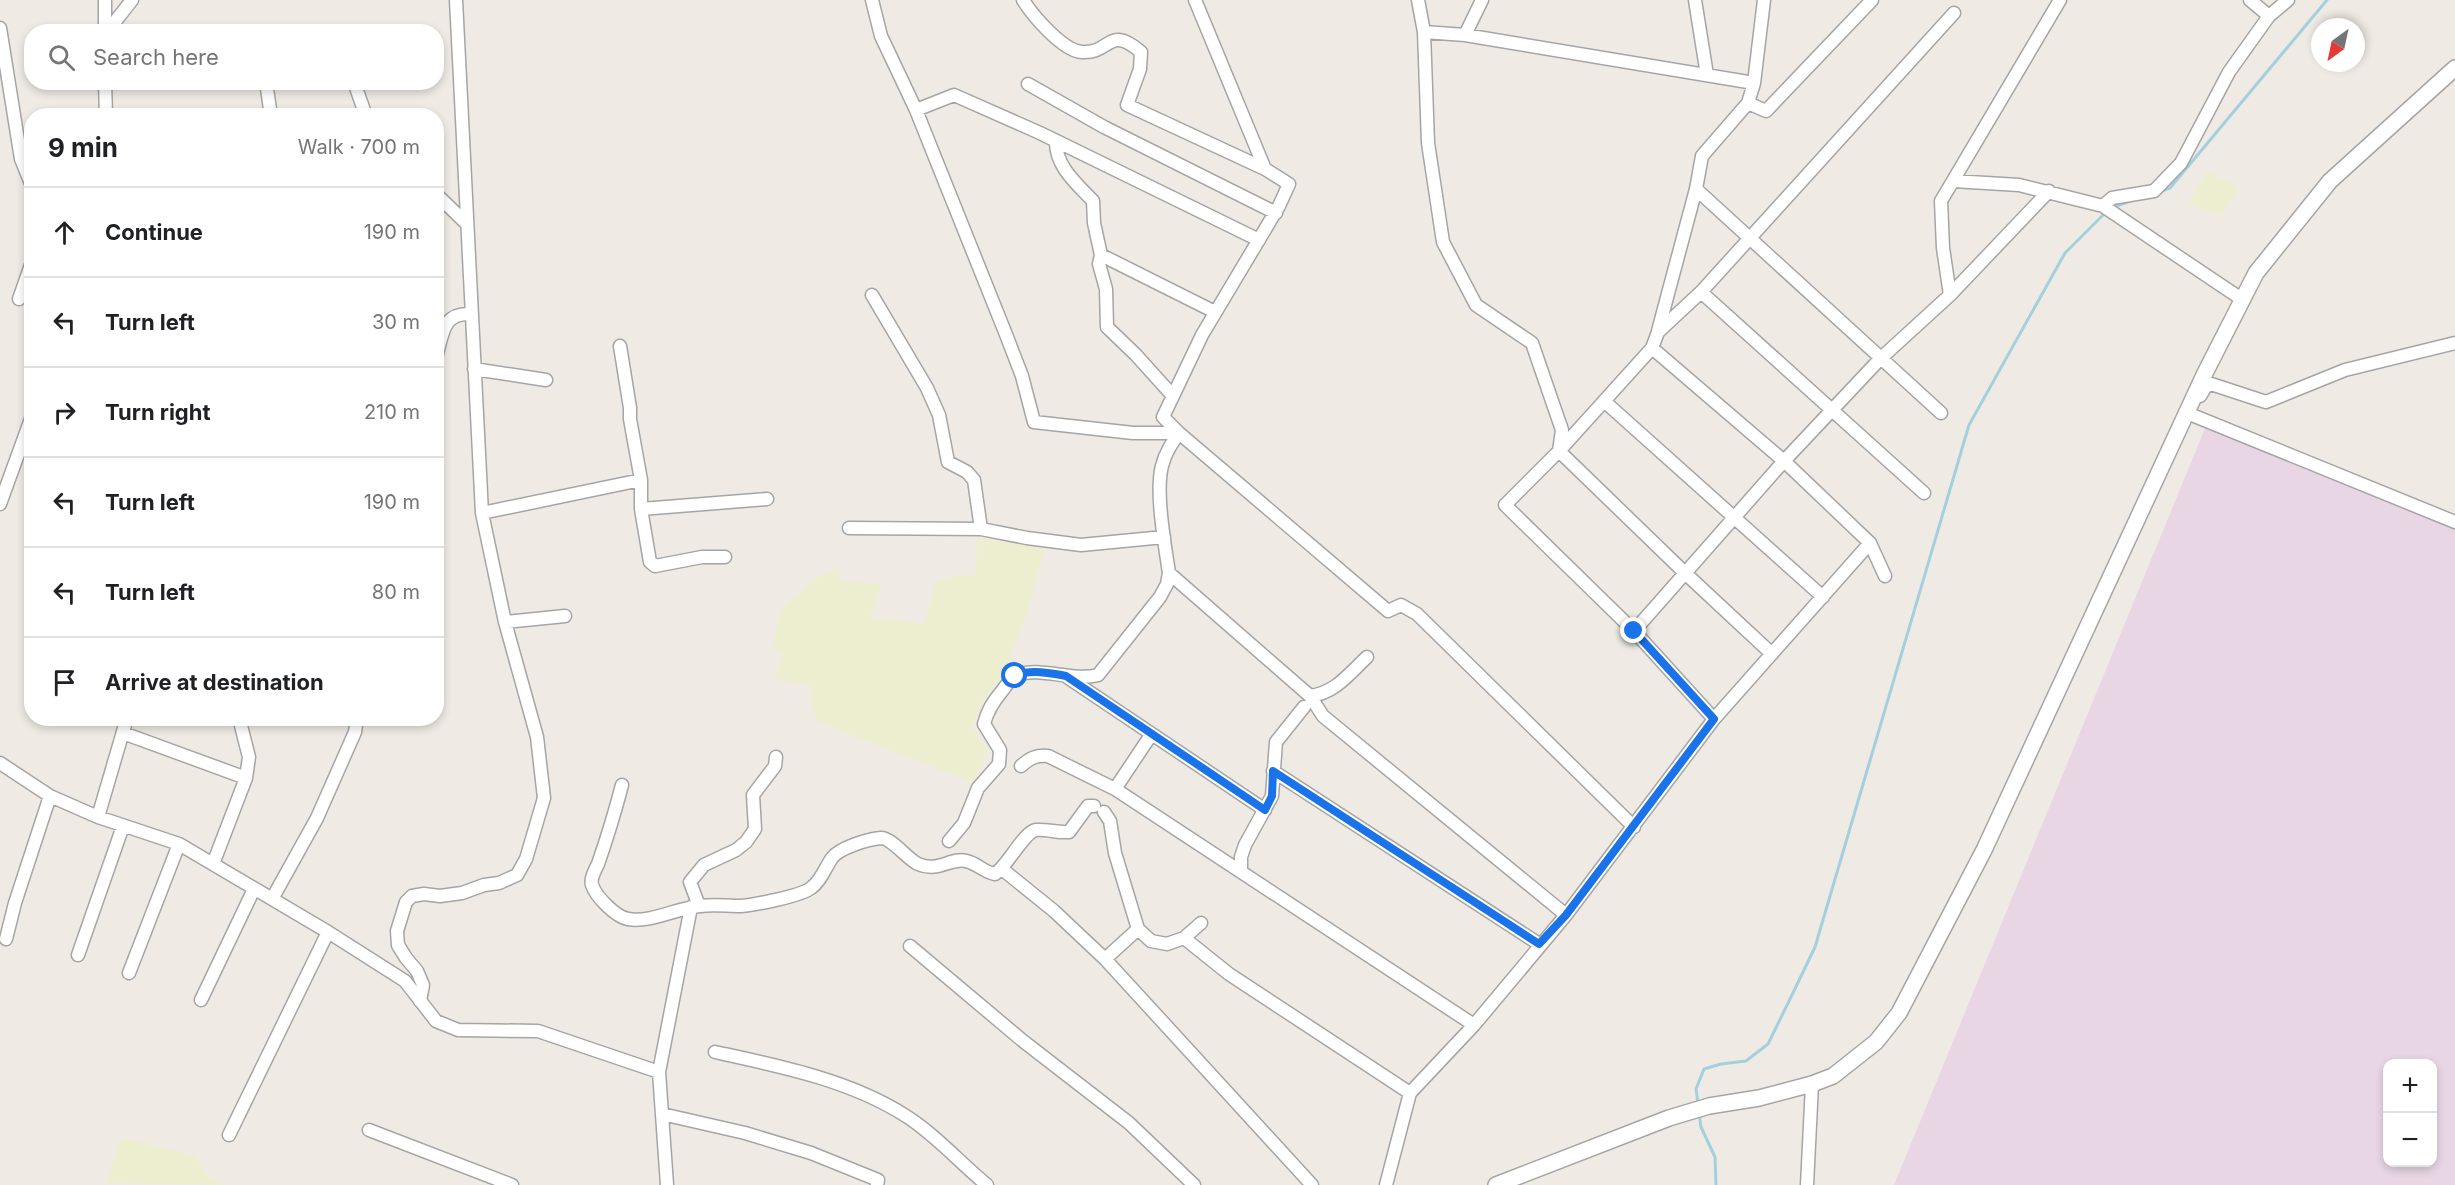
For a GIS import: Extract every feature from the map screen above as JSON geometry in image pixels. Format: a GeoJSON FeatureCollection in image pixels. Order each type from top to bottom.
{"type":"FeatureCollection","features":[{"type":"Feature","properties":{"kind":"street"},"geometry":{"type":"LineString","coordinates":[[105,0],[106,24]]}},
{"type":"Feature","properties":{"kind":"street"},"geometry":{"type":"LineString","coordinates":[[112,24],[132,0]]}},
{"type":"Feature","properties":{"kind":"street"},"geometry":{"type":"LineString","coordinates":[[420,1001],[423,985],[417,971],[398,945],[397,931],[406,902],[412,896],[424,894],[440,896],[462,893],[484,885],[499,883],[517,875],[526,859],[544,798],[537,737],[505,622],[482,513],[456,0]]}},
{"type":"Feature","properties":{"kind":"street"},"geometry":{"type":"LineString","coordinates":[[872,0],[881,36],[916,110],[1008,338],[1022,376],[1034,422],[1133,433],[1179,433]]}},
{"type":"Feature","properties":{"kind":"street"},"geometry":{"type":"LineString","coordinates":[[1023,0],[1060,43],[1082,52],[1102,47],[1112,40],[1127,41],[1141,52],[1140,69],[1127,105],[1264,169],[1289,184],[1276,213],[1202,334],[1163,417],[1388,611],[1401,605],[1417,614],[1634,827]]}},
{"type":"Feature","properties":{"kind":"street"},"geometry":{"type":"LineString","coordinates":[[1195,0],[1264,169]]}},
{"type":"Feature","properties":{"kind":"street"},"geometry":{"type":"LineString","coordinates":[[1418,0],[1424,32],[1428,143],[1443,242],[1476,305],[1532,343],[1562,430],[1559,451]]}},
{"type":"Feature","properties":{"kind":"street"},"geometry":{"type":"LineString","coordinates":[[1465,35],[1482,0]]}},
{"type":"Feature","properties":{"kind":"street"},"geometry":{"type":"LineString","coordinates":[[1695,0],[1707,75]]}},
{"type":"Feature","properties":{"kind":"street"},"geometry":{"type":"LineString","coordinates":[[1714,719],[1634,631],[1505,505],[1559,451],[1652,348],[1696,189],[1702,156],[1748,103],[1754,83],[1764,0]]}},
{"type":"Feature","properties":{"kind":"street"},"geometry":{"type":"LineString","coordinates":[[1748,103],[1766,111],[1872,0]]}},
{"type":"Feature","properties":{"kind":"street"},"geometry":{"type":"LineString","coordinates":[[1950,295],[1943,248],[1941,201],[2060,0]]}},
{"type":"Feature","properties":{"kind":"street"},"geometry":{"type":"LineString","coordinates":[[2250,0],[2269,16]]}},
{"type":"Feature","properties":{"kind":"street"},"geometry":{"type":"LineString","coordinates":[[2103,206],[2112,198],[2154,190],[2181,163],[2229,72],[2269,16],[2288,0]]}},
{"type":"Feature","properties":{"kind":"street"},"geometry":{"type":"LineString","coordinates":[[1658,332],[1701,292],[1752,238],[1954,13]]}},
{"type":"Feature","properties":{"kind":"street"},"geometry":{"type":"LineString","coordinates":[[0,28],[24,166]]}},
{"type":"Feature","properties":{"kind":"street"},"geometry":{"type":"LineString","coordinates":[[1424,32],[1465,35],[1754,83]]}},
{"type":"Feature","properties":{"kind":"street"},"geometry":{"type":"LineString","coordinates":[[1496,1185],[1670,1118],[1709,1106],[1760,1098],[1812,1084],[1833,1076],[1876,1042],[1899,1013],[1984,850],[2256,273],[2330,181],[2455,68]]}},
{"type":"Feature","properties":{"kind":"street"},"geometry":{"type":"LineString","coordinates":[[1028,84],[1104,127],[1276,213]]}},
{"type":"Feature","properties":{"kind":"street"},"geometry":{"type":"LineString","coordinates":[[105,90],[106,108]]}},
{"type":"Feature","properties":{"kind":"street"},"geometry":{"type":"LineString","coordinates":[[267,90],[270,108]]}},
{"type":"Feature","properties":{"kind":"street"},"geometry":{"type":"LineString","coordinates":[[357,90],[363,108]]}},
{"type":"Feature","properties":{"kind":"street"},"geometry":{"type":"LineString","coordinates":[[916,110],[954,95],[1056,141],[1259,240]]}},
{"type":"Feature","properties":{"kind":"street"},"geometry":{"type":"LineString","coordinates":[[1056,141],[1056,152],[1068,175],[1093,201],[1094,223],[1101,255],[1099,264],[1106,289],[1107,327],[1173,396]]}},
{"type":"Feature","properties":{"kind":"street"},"geometry":{"type":"LineString","coordinates":[[1953,181],[2019,185],[2103,206],[2242,300]]}},
{"type":"Feature","properties":{"kind":"street"},"geometry":{"type":"LineString","coordinates":[[1696,189],[1752,238],[1880,359],[1941,412]]}},
{"type":"Feature","properties":{"kind":"street"},"geometry":{"type":"LineString","coordinates":[[1634,631],[1784,461],[1880,359],[1950,295],[2049,191]]}},
{"type":"Feature","properties":{"kind":"street"},"geometry":{"type":"LineString","coordinates":[[444,202],[467,225]]}},
{"type":"Feature","properties":{"kind":"street"},"geometry":{"type":"LineString","coordinates":[[1101,255],[1215,312]]}},
{"type":"Feature","properties":{"kind":"street"},"geometry":{"type":"LineString","coordinates":[[19,299],[24,285]]}},
{"type":"Feature","properties":{"kind":"street"},"geometry":{"type":"LineString","coordinates":[[1701,292],[1924,494]]}},
{"type":"Feature","properties":{"kind":"street"},"geometry":{"type":"LineString","coordinates":[[872,295],[927,388],[939,416],[948,462],[967,472],[974,480],[981,529]]}},
{"type":"Feature","properties":{"kind":"street"},"geometry":{"type":"LineString","coordinates":[[444,333],[452,316],[459,313],[471,314]]}},
{"type":"Feature","properties":{"kind":"street"},"geometry":{"type":"LineString","coordinates":[[2189,413],[2208,383],[2266,402],[2344,370],[2455,343]]}},
{"type":"Feature","properties":{"kind":"street"},"geometry":{"type":"LineString","coordinates":[[620,346],[641,480],[641,510],[652,565],[679,563],[702,557],[725,557]]}},
{"type":"Feature","properties":{"kind":"street"},"geometry":{"type":"LineString","coordinates":[[1652,348],[1784,461],[1870,543],[1885,576]]}},
{"type":"Feature","properties":{"kind":"street"},"geometry":{"type":"LineString","coordinates":[[474,369],[546,381]]}},
{"type":"Feature","properties":{"kind":"street"},"geometry":{"type":"LineString","coordinates":[[1604,401],[1823,597]]}},
{"type":"Feature","properties":{"kind":"street"},"geometry":{"type":"LineString","coordinates":[[2189,413],[2455,522]]}},
{"type":"Feature","properties":{"kind":"street"},"geometry":{"type":"LineString","coordinates":[[949,841],[964,823],[978,788],[999,764],[1000,750],[984,724],[991,704],[1015,676],[1021,673],[1051,673],[1086,678],[1098,675],[1160,597],[1167,584],[1168,573],[1161,469],[1166,454],[1179,433]]}},
{"type":"Feature","properties":{"kind":"street"},"geometry":{"type":"LineString","coordinates":[[0,504],[24,438]]}},
{"type":"Feature","properties":{"kind":"street"},"geometry":{"type":"LineString","coordinates":[[1559,451],[1772,654]]}},
{"type":"Feature","properties":{"kind":"street"},"geometry":{"type":"LineString","coordinates":[[482,513],[641,480]]}},
{"type":"Feature","properties":{"kind":"street"},"geometry":{"type":"LineString","coordinates":[[641,510],[767,499]]}},
{"type":"Feature","properties":{"kind":"street"},"geometry":{"type":"LineString","coordinates":[[849,528],[981,529],[1081,545],[1164,537]]}},
{"type":"Feature","properties":{"kind":"street"},"geometry":{"type":"LineString","coordinates":[[1386,1185],[1410,1093],[1474,1025],[1539,944],[1566,915],[1714,719],[1870,543]]}},
{"type":"Feature","properties":{"kind":"street"},"geometry":{"type":"LineString","coordinates":[[1168,573],[1323,716],[1566,915]]}},
{"type":"Feature","properties":{"kind":"street"},"geometry":{"type":"LineString","coordinates":[[505,622],[565,616]]}},
{"type":"Feature","properties":{"kind":"street"},"geometry":{"type":"LineString","coordinates":[[1241,871],[1241,857],[1245,844],[1272,796],[1276,742],[1279,735],[1307,701],[1334,688],[1367,657]]}},
{"type":"Feature","properties":{"kind":"street"},"geometry":{"type":"LineString","coordinates":[[1066,676],[1150,735],[1265,810]]}},
{"type":"Feature","properties":{"kind":"street"},"geometry":{"type":"LineString","coordinates":[[98,817],[125,726]]}},
{"type":"Feature","properties":{"kind":"street"},"geometry":{"type":"LineString","coordinates":[[213,864],[246,778],[249,757],[241,726]]}},
{"type":"Feature","properties":{"kind":"street"},"geometry":{"type":"LineString","coordinates":[[272,899],[317,818],[356,726]]}},
{"type":"Feature","properties":{"kind":"street"},"geometry":{"type":"LineString","coordinates":[[123,733],[246,778]]}},
{"type":"Feature","properties":{"kind":"street"},"geometry":{"type":"LineString","coordinates":[[1115,789],[1150,735]]}},
{"type":"Feature","properties":{"kind":"street"},"geometry":{"type":"LineString","coordinates":[[1021,766],[1029,758],[1038,755],[1048,756],[1115,789],[1474,1025]]}},
{"type":"Feature","properties":{"kind":"street"},"geometry":{"type":"LineString","coordinates":[[667,1185],[659,1072],[695,906],[690,882],[704,865],[747,842],[755,830],[753,795],[775,766],[776,757]]}},
{"type":"Feature","properties":{"kind":"street"},"geometry":{"type":"LineString","coordinates":[[1,769],[50,796],[98,817],[179,844],[328,932],[405,981],[436,1021],[458,1030],[538,1031],[659,1072]]}},
{"type":"Feature","properties":{"kind":"street"},"geometry":{"type":"LineString","coordinates":[[1273,771],[1539,944]]}},
{"type":"Feature","properties":{"kind":"street"},"geometry":{"type":"LineString","coordinates":[[622,785],[592,879],[592,886],[613,911],[629,919],[644,918],[695,906],[743,906],[791,896],[811,889],[822,876],[832,857],[845,848],[882,838],[890,842],[906,857],[928,867],[968,861],[986,873],[995,874],[1002,869],[1029,833],[1038,830],[1069,832],[1088,806],[1099,809],[1110,820],[1116,853],[1138,929],[1151,941],[1167,944],[1184,938],[1201,923]]}},
{"type":"Feature","properties":{"kind":"street"},"geometry":{"type":"LineString","coordinates":[[6,939],[15,903],[50,796]]}},
{"type":"Feature","properties":{"kind":"street"},"geometry":{"type":"LineString","coordinates":[[78,955],[123,826]]}},
{"type":"Feature","properties":{"kind":"street"},"geometry":{"type":"LineString","coordinates":[[129,973],[179,844]]}},
{"type":"Feature","properties":{"kind":"street"},"geometry":{"type":"LineString","coordinates":[[1002,869],[1054,911],[1105,959],[1312,1185]]}},
{"type":"Feature","properties":{"kind":"street"},"geometry":{"type":"LineString","coordinates":[[201,1000],[254,889]]}},
{"type":"Feature","properties":{"kind":"street"},"geometry":{"type":"LineString","coordinates":[[1105,959],[1138,929]]}},
{"type":"Feature","properties":{"kind":"street"},"geometry":{"type":"LineString","coordinates":[[229,1135],[328,932]]}},
{"type":"Feature","properties":{"kind":"street"},"geometry":{"type":"LineString","coordinates":[[1184,938],[1229,974],[1410,1093]]}},
{"type":"Feature","properties":{"kind":"street"},"geometry":{"type":"LineString","coordinates":[[910,946],[1023,1041],[1129,1123],[1194,1185]]}},
{"type":"Feature","properties":{"kind":"street"},"geometry":{"type":"LineString","coordinates":[[715,1052],[824,1080],[873,1097],[908,1118],[987,1185]]}},
{"type":"Feature","properties":{"kind":"street"},"geometry":{"type":"LineString","coordinates":[[1807,1185],[1812,1084]]}},
{"type":"Feature","properties":{"kind":"street"},"geometry":{"type":"LineString","coordinates":[[662,1114],[746,1133],[811,1153],[878,1180],[877,1185]]}},
{"type":"Feature","properties":{"kind":"street"},"geometry":{"type":"LineString","coordinates":[[369,1130],[512,1185]]}},
{"type":"Feature","properties":{"kind":"shaded area"},"geometry":{"type":"Polygon","coordinates":[[[2206,426],[2455,526],[2455,1185],[1894,1185],[2206,426]]]}},
{"type":"Feature","properties":{"kind":"green space"},"geometry":{"type":"Polygon","coordinates":[[[2208,171],[2239,188],[2221,215],[2188,204],[2208,171]]]}},
{"type":"Feature","properties":{"kind":"green space"},"geometry":{"type":"Polygon","coordinates":[[[977,537],[1045,549],[1027,612],[1004,673],[981,702],[972,727],[988,751],[974,783],[818,722],[812,704],[811,686],[775,679],[783,651],[772,652],[780,610],[818,577],[839,567],[840,582],[882,583],[870,617],[925,624],[935,581],[961,575],[976,576],[977,537]]]}},
{"type":"Feature","properties":{"kind":"green space"},"geometry":{"type":"Polygon","coordinates":[[[120,1138],[195,1155],[204,1173],[223,1185],[106,1183],[120,1138]]]}},
{"type":"Feature","properties":{"kind":"waterway"},"geometry":{"type":"LineString","coordinates":[[2159,192],[2170,188],[2327,0]]}},
{"type":"Feature","properties":{"kind":"waterway"},"geometry":{"type":"LineString","coordinates":[[2111,208],[2136,199]]}},
{"type":"Feature","properties":{"kind":"waterway"},"geometry":{"type":"LineString","coordinates":[[1698,1103],[1696,1089],[1704,1069],[1746,1061],[1768,1044],[1815,947],[1969,425],[2065,253],[2106,212]]}},
{"type":"Feature","properties":{"kind":"waterway"},"geometry":{"type":"LineString","coordinates":[[1699,1113],[1701,1127],[1715,1157],[1716,1185]]}},
{"type":"Feature","properties":{"kind":"route"},"geometry":{"type":"LineString","coordinates":[[1015,676],[1021,673],[1051,673],[1066,676],[1150,735],[1265,810],[1272,796],[1273,771],[1539,944],[1566,915],[1714,719],[1634,631]]}}]}
